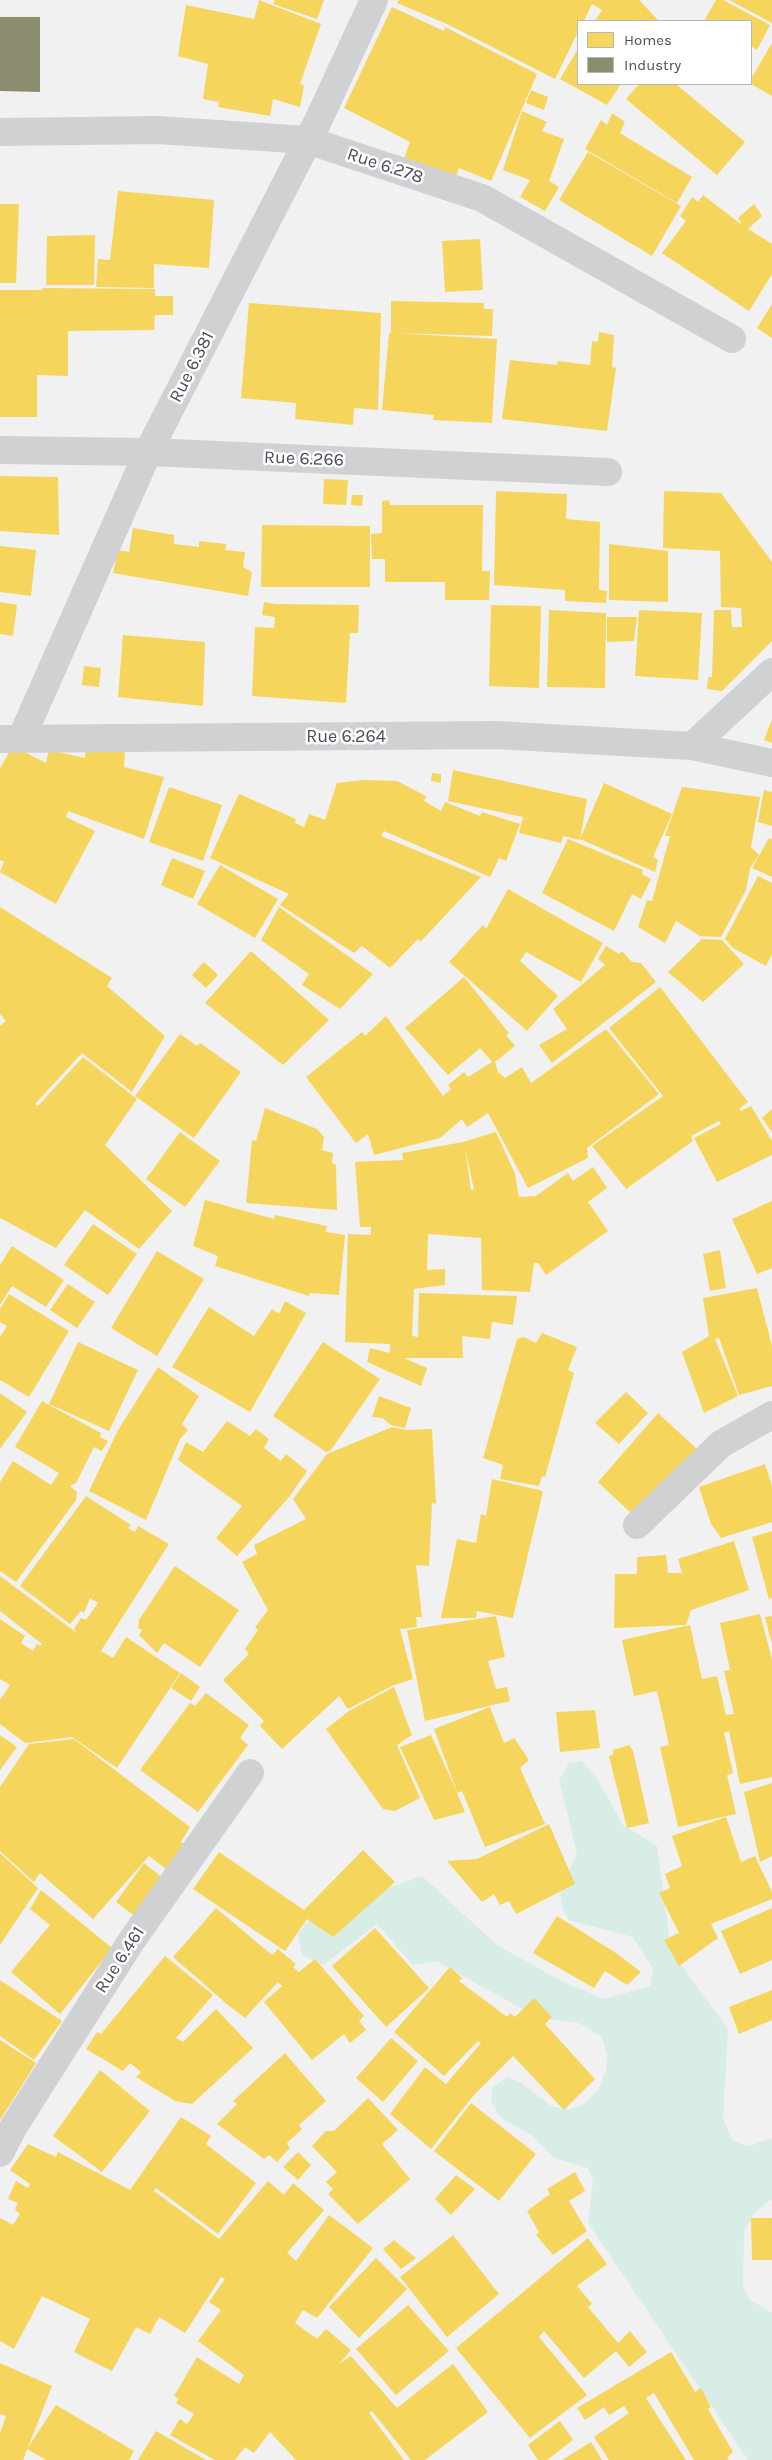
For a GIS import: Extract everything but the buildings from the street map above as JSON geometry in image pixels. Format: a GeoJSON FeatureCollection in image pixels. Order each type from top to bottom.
{"type":"FeatureCollection","features":[{"type":"Feature","properties":{"kind":"street","name":"Rue 6.381"},"geometry":{"type":"LineString","coordinates":[[10,739],[148,452],[307,140],[374,0]]}},
{"type":"Feature","properties":{"kind":"street","name":"Rue 6.278"},"geometry":{"type":"LineString","coordinates":[[0,132],[158,130],[307,140],[482,198],[732,340]]}},
{"type":"Feature","properties":{"kind":"street","name":"Rue 6.266"},"geometry":{"type":"LineString","coordinates":[[0,450],[148,452],[608,472]]}},
{"type":"Feature","properties":{"kind":"street"},"geometry":{"type":"LineString","coordinates":[[692,746],[772,672]]}},
{"type":"Feature","properties":{"kind":"street","name":"Rue 6.264"},"geometry":{"type":"LineString","coordinates":[[10,739],[496,735],[692,746],[772,763]]}},
{"type":"Feature","properties":{"kind":"street"},"geometry":{"type":"LineString","coordinates":[[637,1524],[721,1444],[772,1415]]}},
{"type":"Feature","properties":{"kind":"street","name":"Rue 6.461"},"geometry":{"type":"LineString","coordinates":[[0,2152],[14,2126],[130,1943],[250,1773]]}},
{"type":"Feature","properties":{"kind":"green space"},"geometry":{"type":"Polygon","coordinates":[[[581,1761],[595,1775],[623,1825],[657,1846],[671,1951],[728,2029],[723,2119],[733,2141],[749,2146],[772,2138],[772,2199],[756,2211],[744,2231],[743,2286],[749,2299],[772,2313],[772,2460],[748,2460],[588,2223],[593,2181],[588,2168],[554,2158],[533,2136],[501,2118],[491,2102],[493,2087],[507,2077],[520,2082],[551,2106],[568,2110],[584,2104],[598,2090],[606,2070],[607,2056],[602,2037],[579,2023],[536,2017],[437,1961],[413,1965],[377,1924],[323,1965],[302,1955],[298,1934],[314,1914],[422,1876],[497,1945],[565,1983],[605,1999],[650,1986],[653,1969],[633,1937],[569,1920],[562,1908],[560,1887],[577,1854],[559,1780],[569,1763],[581,1761]]]}}]}
